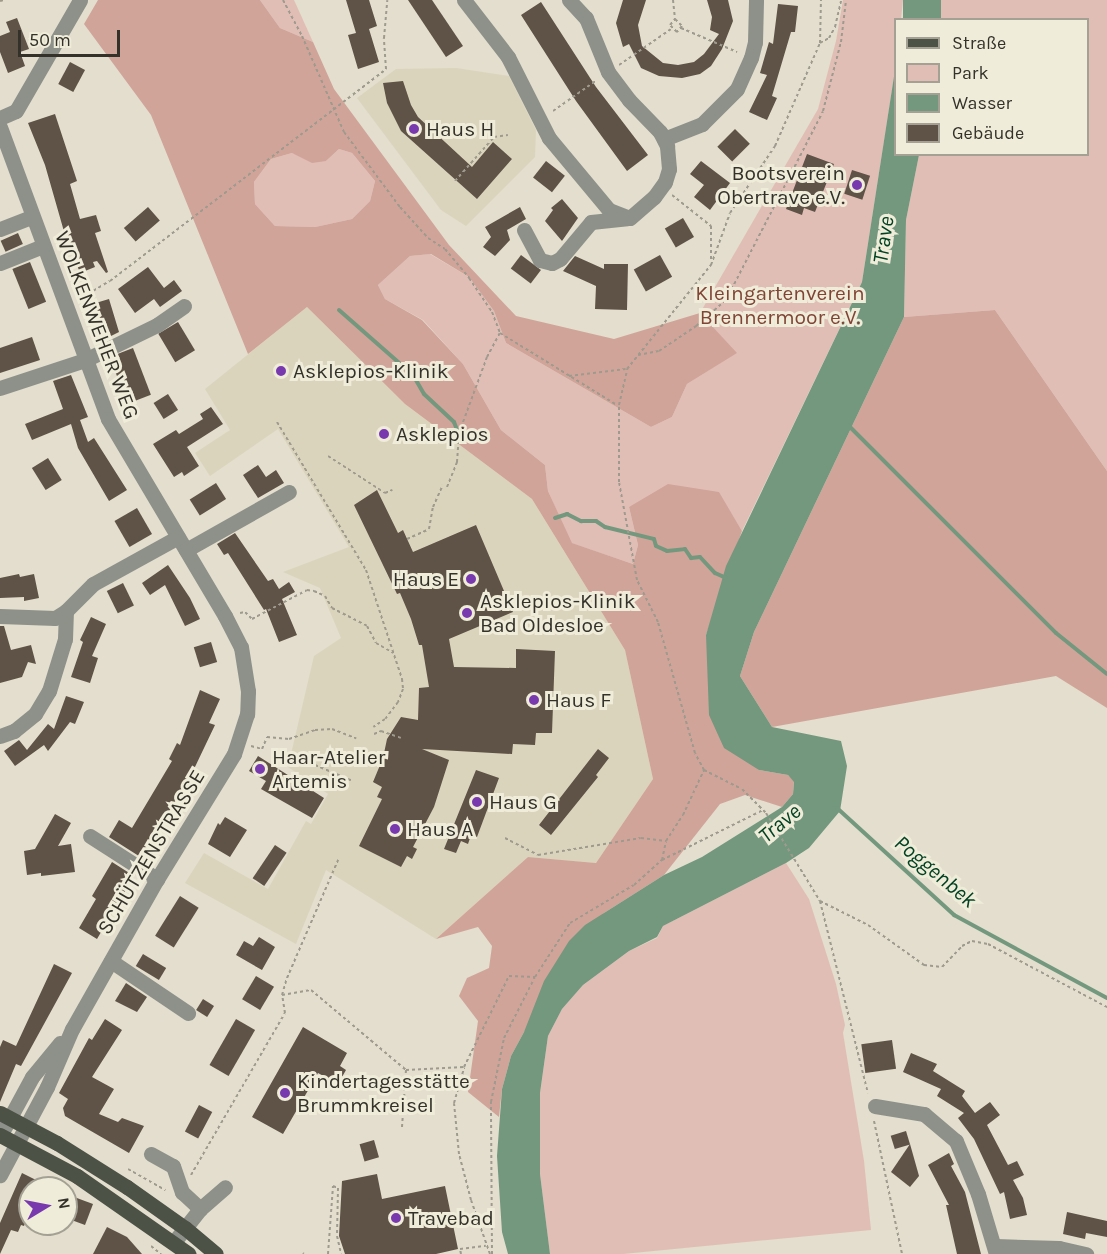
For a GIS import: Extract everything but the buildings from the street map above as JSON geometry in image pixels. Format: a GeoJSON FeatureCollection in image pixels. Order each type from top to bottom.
{"type":"FeatureCollection","features":[{"type":"Feature","properties":{"kind":"main road"},"geometry":{"type":"LineString","coordinates":[[5,1116],[93,1165],[185,1228],[216,1254]]}},
{"type":"Feature","properties":{"kind":"main road"},"geometry":{"type":"LineString","coordinates":[[0,1136],[77,1176],[189,1254]]}},
{"type":"Feature","properties":{"kind":"street"},"geometry":{"type":"LineString","coordinates":[[0,118],[16,111],[80,0]]}},
{"type":"Feature","properties":{"kind":"street"},"geometry":{"type":"LineString","coordinates":[[465,0],[508,57],[549,138],[609,210],[630,218]]}},
{"type":"Feature","properties":{"kind":"street"},"geometry":{"type":"LineString","coordinates":[[524,230],[540,260],[552,263],[560,259],[591,222],[630,218],[662,188],[670,159],[664,139],[608,72],[586,18],[570,0]]}},
{"type":"Feature","properties":{"kind":"street"},"geometry":{"type":"LineString","coordinates":[[664,139],[702,124],[727,102],[737,89],[751,58],[757,25],[756,0]]}},
{"type":"Feature","properties":{"kind":"street","name":"WOLKENWEHER WEG"},"geometry":{"type":"LineString","coordinates":[[0,128],[108,419],[241,647],[248,691]]}},
{"type":"Feature","properties":{"kind":"street"},"geometry":{"type":"LineString","coordinates":[[0,229],[32,217]]}},
{"type":"Feature","properties":{"kind":"street"},"geometry":{"type":"LineString","coordinates":[[0,263],[43,246]]}},
{"type":"Feature","properties":{"kind":"street"},"geometry":{"type":"LineString","coordinates":[[0,388],[85,360],[157,325],[184,306]]}},
{"type":"Feature","properties":{"kind":"street"},"geometry":{"type":"LineString","coordinates":[[0,616],[55,618],[66,611],[93,584],[289,492]]}},
{"type":"Feature","properties":{"kind":"street"},"geometry":{"type":"LineString","coordinates":[[0,736],[14,731],[35,714],[49,691],[65,639],[66,611]]}},
{"type":"Feature","properties":{"kind":"street","name":"SCHÜTZENSTRASSE"},"geometry":{"type":"LineString","coordinates":[[0,1175],[72,1029],[157,879],[214,789],[240,742],[247,714],[248,691]]}},
{"type":"Feature","properties":{"kind":"street"},"geometry":{"type":"LineString","coordinates":[[90,836],[157,879]]}},
{"type":"Feature","properties":{"kind":"street"},"geometry":{"type":"LineString","coordinates":[[111,961],[188,1013]]}},
{"type":"Feature","properties":{"kind":"street","name":"SCHÜTZENSTRASSE"},"geometry":{"type":"LineString","coordinates":[[0,1136],[5,1116],[32,1077],[72,1029]]}},
{"type":"Feature","properties":{"kind":"street"},"geometry":{"type":"LineString","coordinates":[[875,1106],[924,1114],[956,1141],[996,1250],[1059,1248],[1086,1254]]}},
{"type":"Feature","properties":{"kind":"street"},"geometry":{"type":"LineString","coordinates":[[151,1154],[173,1166],[183,1192],[200,1209]]}},
{"type":"Feature","properties":{"kind":"street"},"geometry":{"type":"LineString","coordinates":[[174,1242],[200,1209],[225,1187]]}},
{"type":"Feature","properties":{"kind":"path"},"geometry":{"type":"LineString","coordinates":[[283,0],[302,36],[344,132],[400,207],[428,238],[445,249],[469,278],[492,312],[500,333],[619,405]]}},
{"type":"Feature","properties":{"kind":"path"},"geometry":{"type":"LineString","coordinates":[[65,308],[110,280],[386,69],[384,38],[387,0]]}},
{"type":"Feature","properties":{"kind":"path"},"geometry":{"type":"LineString","coordinates":[[673,0],[675,20]]}},
{"type":"Feature","properties":{"kind":"path"},"geometry":{"type":"LineString","coordinates":[[821,0],[820,42],[774,146],[730,213],[711,264],[627,369],[619,405],[619,482],[637,580],[658,622],[695,753],[704,770],[742,789],[765,812],[820,901],[865,1088],[875,1106],[874,1126],[902,1254]]}},
{"type":"Feature","properties":{"kind":"path"},"geometry":{"type":"LineString","coordinates":[[820,42],[829,38],[841,0]]}},
{"type":"Feature","properties":{"kind":"path"},"geometry":{"type":"LineString","coordinates":[[637,355],[659,351],[696,326],[726,300],[823,111],[841,42],[846,0]]}},
{"type":"Feature","properties":{"kind":"path"},"geometry":{"type":"LineString","coordinates":[[675,20],[681,22],[681,28],[677,32],[671,29],[670,23],[675,20]]}},
{"type":"Feature","properties":{"kind":"path"},"geometry":{"type":"LineString","coordinates":[[681,28],[751,58]]}},
{"type":"Feature","properties":{"kind":"path"},"geometry":{"type":"LineString","coordinates":[[455,181],[494,137],[508,135]]}},
{"type":"Feature","properties":{"kind":"path"},"geometry":{"type":"LineString","coordinates":[[662,188],[711,226],[711,264]]}},
{"type":"Feature","properties":{"kind":"path"},"geometry":{"type":"LineString","coordinates":[[447,487],[457,462],[459,431],[487,357],[500,333]]}},
{"type":"Feature","properties":{"kind":"path"},"geometry":{"type":"LineString","coordinates":[[569,376],[627,369]]}},
{"type":"Feature","properties":{"kind":"path"},"geometry":{"type":"LineString","coordinates":[[277,422],[366,570],[402,679],[401,695],[385,719],[373,727]]}},
{"type":"Feature","properties":{"kind":"path"},"geometry":{"type":"LineString","coordinates":[[328,456],[385,493],[392,489]]}},
{"type":"Feature","properties":{"kind":"path"},"geometry":{"type":"LineString","coordinates":[[407,539],[429,529],[433,507],[443,485]]}},
{"type":"Feature","properties":{"kind":"path"},"geometry":{"type":"LineString","coordinates":[[225,616],[245,612],[252,619],[307,590],[315,591],[325,596],[332,608],[367,626],[376,643],[394,654]]}},
{"type":"Feature","properties":{"kind":"path"},"geometry":{"type":"LineString","coordinates":[[240,742],[262,749],[267,737],[289,739],[315,730],[332,729],[356,738]]}},
{"type":"Feature","properties":{"kind":"path"},"geometry":{"type":"LineString","coordinates":[[374,734],[381,731],[400,738]]}},
{"type":"Feature","properties":{"kind":"path"},"geometry":{"type":"LineString","coordinates":[[315,765],[351,780]]}},
{"type":"Feature","properties":{"kind":"path"},"geometry":{"type":"LineString","coordinates":[[662,860],[666,841],[683,815],[704,770]]}},
{"type":"Feature","properties":{"kind":"path"},"geometry":{"type":"LineString","coordinates":[[491,1254],[491,1102],[504,1038],[535,976],[570,923],[634,885],[662,860],[765,812]]}},
{"type":"Feature","properties":{"kind":"path"},"geometry":{"type":"LineString","coordinates":[[505,838],[538,855],[641,838],[666,841]]}},
{"type":"Feature","properties":{"kind":"path"},"geometry":{"type":"LineString","coordinates":[[221,1124],[285,1013],[282,995],[338,860]]}},
{"type":"Feature","properties":{"kind":"path"},"geometry":{"type":"LineString","coordinates":[[820,901],[868,925],[924,965],[942,967],[962,946],[972,941],[988,944],[1107,1007]]}},
{"type":"Feature","properties":{"kind":"path"},"geometry":{"type":"LineString","coordinates":[[491,1254],[486,1246],[465,1177],[455,1127],[454,1103],[464,1067],[509,976],[535,976]]}},
{"type":"Feature","properties":{"kind":"path"},"geometry":{"type":"LineString","coordinates":[[282,995],[311,990],[405,1070],[464,1067]]}},
{"type":"Feature","properties":{"kind":"path"},"geometry":{"type":"LineString","coordinates":[[402,1127],[405,1070]]}},
{"type":"Feature","properties":{"kind":"path"},"geometry":{"type":"LineString","coordinates":[[328,1254],[333,1186],[338,1188],[338,1236],[341,1254]]}},
{"type":"Feature","properties":{"kind":"path"},"geometry":{"type":"LineString","coordinates":[[461,1254],[460,1249],[486,1246]]}},
{"type":"Feature","properties":{"kind":"shaded area"},"geometry":{"type":"Polygon","coordinates":[[[98,0],[260,0],[280,28],[313,42],[334,89],[449,245],[516,316],[614,339],[700,313],[737,353],[687,384],[672,417],[651,427],[506,343],[494,311],[469,277],[431,254],[410,256],[378,285],[385,299],[422,320],[463,364],[501,430],[545,465],[548,491],[572,543],[633,564],[638,545],[629,507],[668,484],[719,492],[742,531],[706,635],[759,770],[788,775],[794,781],[793,794],[782,807],[745,795],[720,804],[664,875],[604,913],[524,1032],[511,1056],[502,1089],[499,1117],[468,1092],[478,1021],[459,996],[467,978],[489,968],[492,946],[478,927],[436,939],[528,857],[596,863],[653,779],[625,650],[532,499],[405,404],[307,307],[248,354],[151,115],[84,24],[98,0]],[[339,149],[326,161],[312,163],[292,153],[271,159],[254,182],[255,204],[275,226],[315,227],[352,219],[370,201],[375,181],[352,153],[339,149]]]}},
{"type":"Feature","properties":{"kind":"shaded area"},"geometry":{"type":"Polygon","coordinates":[[[456,68],[509,76],[536,130],[535,157],[466,226],[441,210],[357,98],[396,69],[456,68]]]}},
{"type":"Feature","properties":{"kind":"shaded area","name":"Asklepios-Klinik Bad Oldesloe"},"geometry":{"type":"Polygon","coordinates":[[[307,307],[405,404],[532,499],[625,650],[653,779],[596,863],[528,857],[436,939],[326,870],[296,944],[185,883],[204,853],[268,889],[306,821],[311,824],[328,794],[288,767],[314,656],[341,638],[320,588],[283,572],[349,547],[278,429],[210,476],[195,453],[230,430],[205,389],[307,307]]]}},
{"type":"Feature","properties":{"kind":"shaded area"},"geometry":{"type":"Polygon","coordinates":[[[995,310],[1107,471],[1107,708],[1056,676],[772,727],[740,676],[754,632],[904,317],[995,310]]]}},
{"type":"Feature","properties":{"kind":"green space"},"geometry":{"type":"Polygon","coordinates":[[[260,0],[294,0],[313,42],[280,28],[260,0]]]}},
{"type":"Feature","properties":{"kind":"green space","name":"Kleingartenverein Brennermoor e.V."},"geometry":{"type":"Polygon","coordinates":[[[843,0],[903,0],[901,18],[894,18],[894,77],[862,282],[742,531],[718,492],[629,507],[638,545],[633,564],[571,543],[548,491],[545,465],[501,430],[463,364],[423,320],[385,299],[378,285],[410,256],[430,254],[469,277],[494,311],[506,343],[651,427],[672,417],[687,384],[736,353],[700,313],[818,109],[836,41],[843,0]]]}},
{"type":"Feature","properties":{"kind":"green space"},"geometry":{"type":"Polygon","coordinates":[[[941,0],[1107,0],[1107,471],[995,310],[904,317],[906,220],[919,156],[1089,156],[1089,18],[940,18],[941,0]]]}},
{"type":"Feature","properties":{"kind":"green space"},"geometry":{"type":"Polygon","coordinates":[[[339,149],[352,153],[375,181],[370,201],[352,219],[315,227],[275,226],[255,204],[254,182],[271,159],[292,153],[326,161],[339,149]]]}},
{"type":"Feature","properties":{"kind":"green space"},"geometry":{"type":"Polygon","coordinates":[[[786,863],[809,899],[836,984],[845,1025],[843,1033],[864,1161],[871,1230],[623,1254],[550,1254],[540,1174],[540,1093],[548,1036],[562,1009],[583,985],[629,951],[657,938],[663,926],[786,863]]]}},
{"type":"Feature","properties":{"kind":"water"},"geometry":{"type":"Polygon","coordinates":[[[903,0],[941,0],[941,18],[903,18],[903,0]]]}},
{"type":"Feature","properties":{"kind":"water","name":"Trave"},"geometry":{"type":"Polygon","coordinates":[[[894,76],[894,156],[919,156],[906,220],[904,317],[754,632],[740,676],[772,727],[841,741],[847,766],[840,811],[809,848],[786,863],[663,926],[657,937],[629,951],[583,985],[562,1009],[548,1036],[540,1093],[540,1174],[550,1254],[508,1254],[502,1232],[497,1156],[502,1089],[511,1056],[524,1032],[544,981],[569,941],[585,925],[664,875],[702,857],[782,807],[793,794],[794,782],[788,775],[759,770],[724,748],[709,715],[706,635],[726,566],[862,282],[894,76]]]}},
{"type":"Feature","properties":{"kind":"waterway"},"geometry":{"type":"LineString","coordinates":[[339,310],[413,375],[424,394],[454,422],[457,430],[467,436]]}},
{"type":"Feature","properties":{"kind":"waterway"},"geometry":{"type":"LineString","coordinates":[[848,425],[1056,633],[1107,674]]}},
{"type":"Feature","properties":{"kind":"waterway"},"geometry":{"type":"LineString","coordinates":[[555,518],[567,514],[581,521],[596,521],[605,527],[654,539],[656,546],[667,551],[685,549],[691,558],[700,557],[715,573],[726,578]]}},
{"type":"Feature","properties":{"kind":"waterway","name":"Poggenbek"},"geometry":{"type":"LineString","coordinates":[[837,808],[954,915],[1107,998]]}},
{"type":"Feature","properties":{"kind":"place","name":"Haus H"},"geometry":{"type":"Point","coordinates":[414,129]}},
{"type":"Feature","properties":{"kind":"place","name":"Bootsverein Obertrave e.V."},"geometry":{"type":"Point","coordinates":[857,185]}},
{"type":"Feature","properties":{"kind":"place","name":"Asklepios-Klinik"},"geometry":{"type":"Point","coordinates":[281,371]}},
{"type":"Feature","properties":{"kind":"place","name":"Asklepios"},"geometry":{"type":"Point","coordinates":[384,434]}},
{"type":"Feature","properties":{"kind":"place","name":"Haus E"},"geometry":{"type":"Point","coordinates":[471,579]}},
{"type":"Feature","properties":{"kind":"place","name":"Asklepios-Klinik Bad Oldesloe"},"geometry":{"type":"Point","coordinates":[467,613]}},
{"type":"Feature","properties":{"kind":"place","name":"Haus F"},"geometry":{"type":"Point","coordinates":[534,700]}},
{"type":"Feature","properties":{"kind":"place","name":"Haar-Atelier Artemis"},"geometry":{"type":"Point","coordinates":[260,769]}},
{"type":"Feature","properties":{"kind":"place","name":"Haus G"},"geometry":{"type":"Point","coordinates":[477,802]}},
{"type":"Feature","properties":{"kind":"place","name":"Haus A"},"geometry":{"type":"Point","coordinates":[395,829]}},
{"type":"Feature","properties":{"kind":"place","name":"Kindertagesstätte Brummkreisel"},"geometry":{"type":"Point","coordinates":[285,1093]}},
{"type":"Feature","properties":{"kind":"place","name":"Travebad"},"geometry":{"type":"Point","coordinates":[396,1218]}}]}
